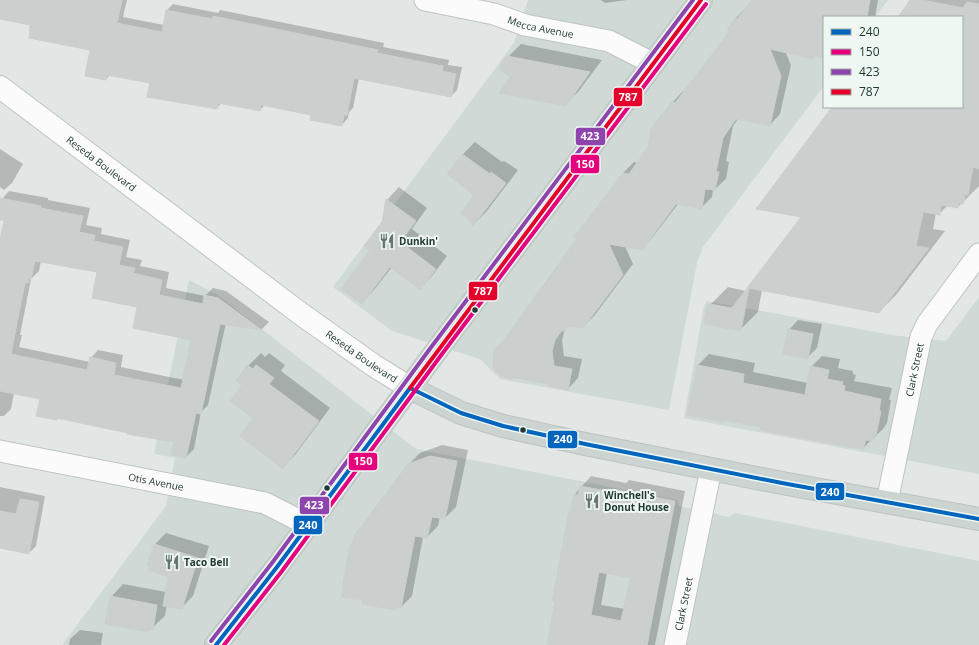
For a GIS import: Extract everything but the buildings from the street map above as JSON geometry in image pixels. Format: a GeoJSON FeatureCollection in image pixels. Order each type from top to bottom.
{"type":"FeatureCollection","features":[{"type":"Feature","properties":{"kind":"main road"},"geometry":{"type":"LineString","coordinates":[[216,645],[700,0]]}},
{"type":"Feature","properties":{"kind":"main road","name":"Reseda Boulevard"},"geometry":{"type":"LineString","coordinates":[[0,87],[301,314],[373,365],[410,388],[461,413],[503,426],[711,469],[979,519]]}},
{"type":"Feature","properties":{"kind":"street","name":"Mecca Avenue"},"geometry":{"type":"LineString","coordinates":[[425,0],[494,14],[525,24],[609,41],[652,63]]}},
{"type":"Feature","properties":{"kind":"street","name":"Clark Street"},"geometry":{"type":"LineString","coordinates":[[887,502],[921,337],[927,324],[979,254]]}},
{"type":"Feature","properties":{"kind":"street","name":"Otis Avenue"},"geometry":{"type":"LineString","coordinates":[[0,452],[265,504],[308,524]]}},
{"type":"Feature","properties":{"kind":"street","name":"Clark Street"},"geometry":{"type":"LineString","coordinates":[[676,645],[711,469]]}},
{"type":"Feature","properties":{"kind":"shaded area"},"geometry":{"type":"Polygon","coordinates":[[[528,0],[888,0],[876,16],[823,16],[823,87],[703,247],[697,263],[669,410],[500,379],[480,359],[392,331],[333,287],[514,43],[528,0]]]}},
{"type":"Feature","properties":{"kind":"shaded area"},"geometry":{"type":"Polygon","coordinates":[[[189,280],[218,295],[416,449],[677,500],[679,506],[729,517],[735,513],[979,561],[979,645],[62,645],[166,506],[175,458],[154,454],[189,280]]]}},
{"type":"Feature","properties":{"kind":"shaded area"},"geometry":{"type":"Polygon","coordinates":[[[979,297],[979,474],[684,418],[704,306],[707,301],[892,335],[946,341],[979,297]]]}},
{"type":"Feature","properties":{"kind":"transit line","name":"423"},"geometry":{"type":"LineString","coordinates":[[211,641],[272,563],[432,346],[693,0]]}},
{"type":"Feature","properties":{"kind":"transit line","name":"787"},"geometry":{"type":"LineString","coordinates":[[410,388],[701,0]]}},
{"type":"Feature","properties":{"kind":"transit line","name":"150"},"geometry":{"type":"LineString","coordinates":[[224,645],[282,571],[442,354],[706,4]]}},
{"type":"Feature","properties":{"kind":"transit line","name":"240"},"geometry":{"type":"LineString","coordinates":[[216,645],[277,567],[410,388],[461,413],[503,426],[585,444],[782,483],[979,519]]}},
{"type":"Feature","properties":{"kind":"place","name":"Dunkin'"},"geometry":{"type":"Point","coordinates":[387,241]}},
{"type":"Feature","properties":{"kind":"place","name":"Winchell's Donut House"},"geometry":{"type":"Point","coordinates":[592,501]}},
{"type":"Feature","properties":{"kind":"place","name":"Taco Bell"},"geometry":{"type":"Point","coordinates":[172,562]}}]}
